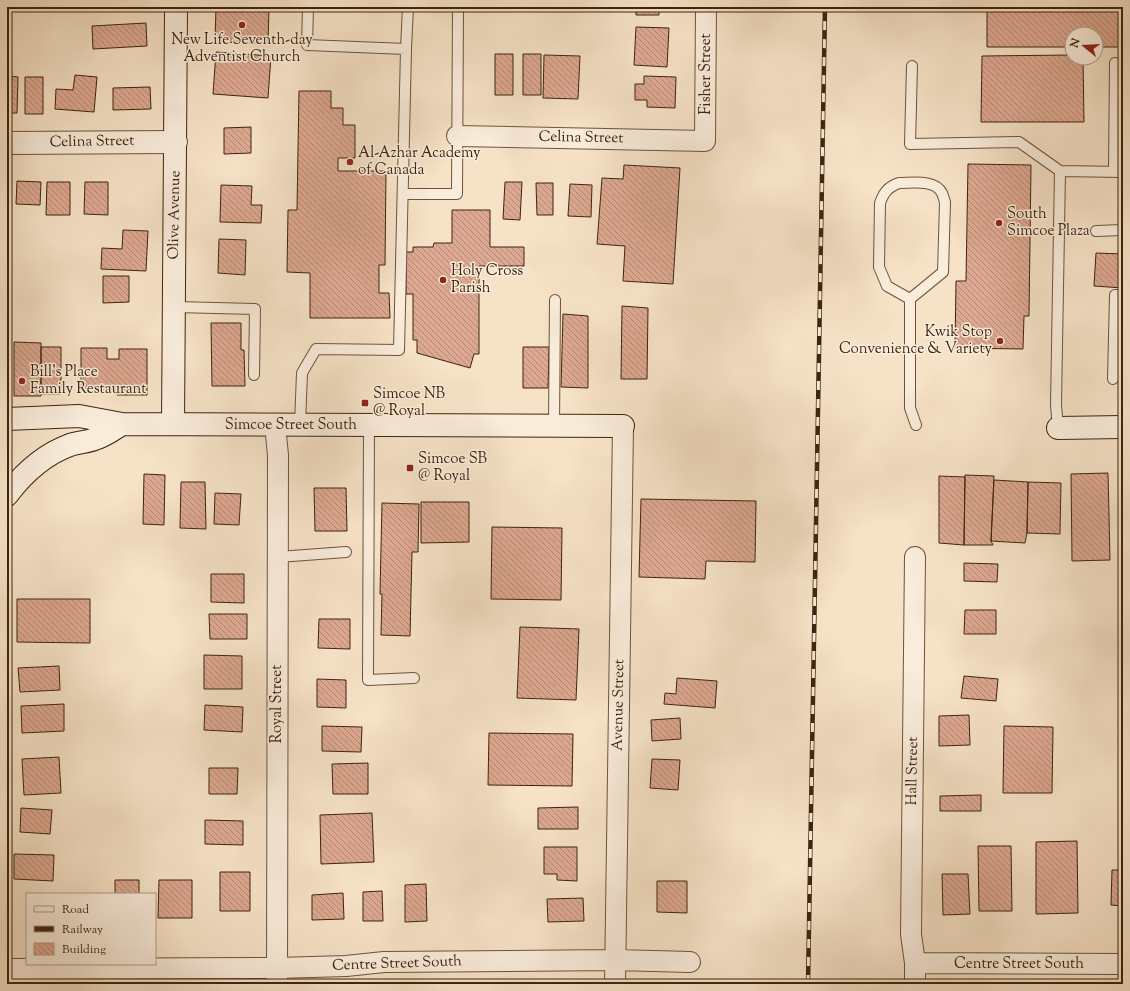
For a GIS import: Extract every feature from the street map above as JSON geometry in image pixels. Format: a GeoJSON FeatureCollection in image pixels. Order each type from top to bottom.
{"type":"FeatureCollection","features":[{"type":"Feature","properties":{"kind":"main road","name":"Olive Avenue"},"geometry":{"type":"LineString","coordinates":[[173,424],[176,7]]}},
{"type":"Feature","properties":{"kind":"main road","name":"Celina Street"},"geometry":{"type":"LineString","coordinates":[[7,143],[176,142]]}},
{"type":"Feature","properties":{"kind":"main road","name":"Simcoe Street South"},"geometry":{"type":"LineString","coordinates":[[7,419],[79,416],[122,424],[623,426]]}},
{"type":"Feature","properties":{"kind":"main road"},"geometry":{"type":"LineString","coordinates":[[7,494],[34,466],[50,455],[70,445],[97,439],[122,424]]}},
{"type":"Feature","properties":{"kind":"main road"},"geometry":{"type":"LineString","coordinates":[[1058,428],[1123,428]]}},
{"type":"Feature","properties":{"kind":"street","name":"Fisher Street"},"geometry":{"type":"LineString","coordinates":[[705,141],[706,7]]}},
{"type":"Feature","properties":{"kind":"street","name":"Celina Street"},"geometry":{"type":"LineString","coordinates":[[458,136],[705,141]]}},
{"type":"Feature","properties":{"kind":"street","name":"Royal Street"},"geometry":{"type":"LineString","coordinates":[[275,425],[278,455],[277,976]]}},
{"type":"Feature","properties":{"kind":"street","name":"Avenue Street"},"geometry":{"type":"LineString","coordinates":[[615,984],[623,426]]}},
{"type":"Feature","properties":{"kind":"street","name":"Hall Street"},"geometry":{"type":"LineString","coordinates":[[915,557],[911,934],[915,963],[915,984]]}},
{"type":"Feature","properties":{"kind":"street","name":"Centre Street South"},"geometry":{"type":"LineString","coordinates":[[7,969],[277,976],[384,962],[616,960],[690,962]]}},
{"type":"Feature","properties":{"kind":"street","name":"Centre Street South"},"geometry":{"type":"LineString","coordinates":[[915,963],[1123,964]]}},
{"type":"Feature","properties":{"kind":"lane"},"geometry":{"type":"LineString","coordinates":[[308,7],[307,45],[406,49]]}},
{"type":"Feature","properties":{"kind":"lane"},"geometry":{"type":"LineString","coordinates":[[300,425],[302,373],[316,349],[399,350],[408,7]]}},
{"type":"Feature","properties":{"kind":"lane"},"geometry":{"type":"LineString","coordinates":[[403,194],[457,194],[458,7]]}},
{"type":"Feature","properties":{"kind":"lane"},"geometry":{"type":"LineString","coordinates":[[912,66],[910,144],[1019,142],[1060,172],[1119,172],[1115,63]]}},
{"type":"Feature","properties":{"kind":"lane"},"geometry":{"type":"LineString","coordinates":[[1058,428],[1056,405],[1060,172]]}},
{"type":"Feature","properties":{"kind":"lane"},"geometry":{"type":"LineString","coordinates":[[899,183],[928,183],[936,186],[942,192],[945,202],[943,272],[910,299],[887,286],[879,267],[880,203],[883,193],[891,186],[899,183]]}},
{"type":"Feature","properties":{"kind":"lane"},"geometry":{"type":"LineString","coordinates":[[1096,231],[1123,230]]}},
{"type":"Feature","properties":{"kind":"lane"},"geometry":{"type":"LineString","coordinates":[[1113,379],[1115,295],[1123,295]]}},
{"type":"Feature","properties":{"kind":"lane"},"geometry":{"type":"LineString","coordinates":[[910,299],[910,408],[916,425]]}},
{"type":"Feature","properties":{"kind":"lane"},"geometry":{"type":"LineString","coordinates":[[554,426],[555,300]]}},
{"type":"Feature","properties":{"kind":"lane"},"geometry":{"type":"LineString","coordinates":[[175,307],[255,309],[254,375]]}},
{"type":"Feature","properties":{"kind":"lane"},"geometry":{"type":"LineString","coordinates":[[369,425],[368,680],[414,678]]}},
{"type":"Feature","properties":{"kind":"lane"},"geometry":{"type":"LineString","coordinates":[[278,557],[346,552]]}},
{"type":"Feature","properties":{"kind":"building","name":"New Life Seventh-day Adventist Church"},"geometry":{"type":"Polygon","coordinates":[[[216,7],[269,7],[268,43],[215,42],[216,7]]]}},
{"type":"Feature","properties":{"kind":"building"},"geometry":{"type":"Polygon","coordinates":[[[636,7],[659,7],[659,15],[636,15],[636,7]]]}},
{"type":"Feature","properties":{"kind":"building"},"geometry":{"type":"Polygon","coordinates":[[[987,7],[1123,7],[1123,47],[1104,47],[1104,26],[1064,26],[1064,47],[987,47],[987,7]]]}},
{"type":"Feature","properties":{"kind":"building"},"geometry":{"type":"Polygon","coordinates":[[[146,23],[147,46],[93,49],[92,26],[146,23]]]}},
{"type":"Feature","properties":{"kind":"building"},"geometry":{"type":"Polygon","coordinates":[[[636,27],[669,28],[667,67],[634,65],[636,27]]]}},
{"type":"Feature","properties":{"kind":"building"},"geometry":{"type":"Polygon","coordinates":[[[216,52],[271,56],[268,98],[213,94],[216,52]]]}},
{"type":"Feature","properties":{"kind":"building"},"geometry":{"type":"Polygon","coordinates":[[[495,54],[513,54],[513,95],[495,95],[495,54]]]}},
{"type":"Feature","properties":{"kind":"building"},"geometry":{"type":"Polygon","coordinates":[[[523,54],[541,54],[541,95],[523,95],[523,54]]]}},
{"type":"Feature","properties":{"kind":"building"},"geometry":{"type":"Polygon","coordinates":[[[544,55],[580,56],[578,99],[543,98],[544,55]]]}},
{"type":"Feature","properties":{"kind":"building"},"geometry":{"type":"Polygon","coordinates":[[[1064,55],[1064,66],[1083,66],[1084,122],[981,122],[982,56],[1064,55]]]}},
{"type":"Feature","properties":{"kind":"building"},"geometry":{"type":"Polygon","coordinates":[[[75,75],[97,77],[94,112],[55,109],[56,89],[73,90],[75,75]]]}},
{"type":"Feature","properties":{"kind":"building"},"geometry":{"type":"Polygon","coordinates":[[[7,76],[18,77],[17,113],[7,113],[7,76]]]}},
{"type":"Feature","properties":{"kind":"building"},"geometry":{"type":"Polygon","coordinates":[[[644,76],[676,77],[675,108],[647,107],[647,100],[635,100],[635,84],[644,84],[644,76]]]}},
{"type":"Feature","properties":{"kind":"building"},"geometry":{"type":"Polygon","coordinates":[[[25,77],[43,77],[43,114],[25,114],[25,77]]]}},
{"type":"Feature","properties":{"kind":"building"},"geometry":{"type":"Polygon","coordinates":[[[150,87],[151,109],[113,110],[113,88],[150,87]]]}},
{"type":"Feature","properties":{"kind":"building"},"geometry":{"type":"Polygon","coordinates":[[[299,91],[331,91],[331,108],[343,108],[343,125],[355,125],[355,158],[338,158],[338,171],[386,171],[385,265],[379,265],[379,293],[389,293],[390,318],[310,318],[310,273],[287,272],[288,210],[297,210],[299,91]]]}},
{"type":"Feature","properties":{"kind":"building"},"geometry":{"type":"Polygon","coordinates":[[[251,127],[251,153],[224,154],[224,128],[251,127]]]}},
{"type":"Feature","properties":{"kind":"building","name":"South Simcoe Plaza"},"geometry":{"type":"Polygon","coordinates":[[[968,164],[1031,165],[1029,316],[1024,316],[1023,349],[955,348],[956,281],[966,281],[968,164]]]}},
{"type":"Feature","properties":{"kind":"building"},"geometry":{"type":"Polygon","coordinates":[[[624,165],[680,168],[673,284],[623,281],[625,246],[597,244],[602,178],[623,179],[624,165]]]}},
{"type":"Feature","properties":{"kind":"building"},"geometry":{"type":"Polygon","coordinates":[[[17,181],[41,182],[40,205],[16,204],[17,181]]]}},
{"type":"Feature","properties":{"kind":"building"},"geometry":{"type":"Polygon","coordinates":[[[47,182],[70,182],[70,215],[46,215],[47,182]]]}},
{"type":"Feature","properties":{"kind":"building"},"geometry":{"type":"Polygon","coordinates":[[[85,182],[108,182],[108,215],[84,214],[85,182]]]}},
{"type":"Feature","properties":{"kind":"building"},"geometry":{"type":"Polygon","coordinates":[[[505,182],[522,182],[520,220],[503,219],[505,182]]]}},
{"type":"Feature","properties":{"kind":"building"},"geometry":{"type":"Polygon","coordinates":[[[536,183],[553,183],[553,215],[537,215],[536,183]]]}},
{"type":"Feature","properties":{"kind":"building"},"geometry":{"type":"Polygon","coordinates":[[[570,184],[592,185],[591,217],[568,216],[570,184]]]}},
{"type":"Feature","properties":{"kind":"building"},"geometry":{"type":"Polygon","coordinates":[[[221,185],[252,186],[251,205],[262,205],[261,223],[220,222],[221,185]]]}},
{"type":"Feature","properties":{"kind":"building","name":"Holy Cross Parish"},"geometry":{"type":"Polygon","coordinates":[[[452,210],[490,210],[490,247],[524,247],[524,266],[479,266],[479,354],[474,354],[470,368],[417,353],[417,340],[413,340],[413,294],[406,294],[406,252],[413,252],[413,247],[433,247],[434,243],[452,243],[452,210]]]}},
{"type":"Feature","properties":{"kind":"building"},"geometry":{"type":"Polygon","coordinates":[[[123,230],[148,231],[146,271],[101,269],[102,248],[122,249],[123,230]]]}},
{"type":"Feature","properties":{"kind":"building"},"geometry":{"type":"Polygon","coordinates":[[[219,239],[246,240],[245,275],[218,273],[219,239]]]}},
{"type":"Feature","properties":{"kind":"building"},"geometry":{"type":"Polygon","coordinates":[[[1096,253],[1123,254],[1123,288],[1094,286],[1096,253]]]}},
{"type":"Feature","properties":{"kind":"building"},"geometry":{"type":"Polygon","coordinates":[[[103,276],[129,276],[129,302],[103,303],[103,276]]]}},
{"type":"Feature","properties":{"kind":"building"},"geometry":{"type":"Polygon","coordinates":[[[622,306],[648,308],[647,379],[621,379],[622,306]]]}},
{"type":"Feature","properties":{"kind":"building"},"geometry":{"type":"Polygon","coordinates":[[[563,314],[588,316],[588,388],[561,387],[563,314]]]}},
{"type":"Feature","properties":{"kind":"building"},"geometry":{"type":"Polygon","coordinates":[[[211,323],[241,323],[241,350],[244,350],[245,386],[212,386],[211,323]]]}},
{"type":"Feature","properties":{"kind":"building"},"geometry":{"type":"Polygon","coordinates":[[[14,342],[41,343],[41,396],[14,396],[14,342]]]}},
{"type":"Feature","properties":{"kind":"building"},"geometry":{"type":"Polygon","coordinates":[[[41,347],[61,347],[61,394],[41,394],[41,347]]]}},
{"type":"Feature","properties":{"kind":"building"},"geometry":{"type":"Polygon","coordinates":[[[523,347],[549,347],[548,388],[523,388],[523,347]]]}},
{"type":"Feature","properties":{"kind":"building"},"geometry":{"type":"Polygon","coordinates":[[[81,348],[107,348],[107,359],[119,359],[119,349],[147,349],[147,395],[117,395],[117,392],[81,392],[81,348]]]}},
{"type":"Feature","properties":{"kind":"building"},"geometry":{"type":"Polygon","coordinates":[[[1108,473],[1110,560],[1072,561],[1071,474],[1108,473]]]}},
{"type":"Feature","properties":{"kind":"building"},"geometry":{"type":"Polygon","coordinates":[[[144,474],[165,475],[164,525],[143,524],[144,474]]]}},
{"type":"Feature","properties":{"kind":"building"},"geometry":{"type":"Polygon","coordinates":[[[965,475],[994,476],[991,541],[993,545],[964,545],[965,475]]]}},
{"type":"Feature","properties":{"kind":"building"},"geometry":{"type":"Polygon","coordinates":[[[939,476],[965,477],[964,545],[939,543],[939,476]]]}},
{"type":"Feature","properties":{"kind":"building"},"geometry":{"type":"Polygon","coordinates":[[[994,480],[1028,482],[1027,533],[1025,543],[991,541],[994,480]]]}},
{"type":"Feature","properties":{"kind":"building"},"geometry":{"type":"Polygon","coordinates":[[[181,482],[205,482],[206,529],[180,528],[181,482]]]}},
{"type":"Feature","properties":{"kind":"building"},"geometry":{"type":"Polygon","coordinates":[[[1028,482],[1061,483],[1060,534],[1027,533],[1028,482]]]}},
{"type":"Feature","properties":{"kind":"building"},"geometry":{"type":"Polygon","coordinates":[[[314,488],[346,488],[347,531],[315,531],[314,488]]]}},
{"type":"Feature","properties":{"kind":"building"},"geometry":{"type":"Polygon","coordinates":[[[215,493],[241,494],[239,525],[214,524],[215,493]]]}},
{"type":"Feature","properties":{"kind":"building"},"geometry":{"type":"Polygon","coordinates":[[[641,499],[756,501],[755,562],[706,561],[705,579],[639,577],[641,499]]]}},
{"type":"Feature","properties":{"kind":"building"},"geometry":{"type":"Polygon","coordinates":[[[421,502],[469,502],[469,542],[421,543],[421,502]]]}},
{"type":"Feature","properties":{"kind":"building"},"geometry":{"type":"Polygon","coordinates":[[[382,503],[419,504],[418,552],[412,552],[410,636],[381,635],[382,594],[380,594],[382,503]]]}},
{"type":"Feature","properties":{"kind":"building"},"geometry":{"type":"Polygon","coordinates":[[[492,527],[562,528],[561,600],[491,599],[492,527]]]}},
{"type":"Feature","properties":{"kind":"building"},"geometry":{"type":"Polygon","coordinates":[[[964,563],[998,564],[997,582],[964,581],[964,563]]]}},
{"type":"Feature","properties":{"kind":"building"},"geometry":{"type":"Polygon","coordinates":[[[211,574],[244,574],[244,603],[211,602],[211,574]]]}},
{"type":"Feature","properties":{"kind":"building"},"geometry":{"type":"Polygon","coordinates":[[[17,599],[90,599],[90,643],[17,642],[17,599]]]}},
{"type":"Feature","properties":{"kind":"building"},"geometry":{"type":"Polygon","coordinates":[[[965,610],[996,610],[996,634],[964,634],[965,610]]]}},
{"type":"Feature","properties":{"kind":"building"},"geometry":{"type":"Polygon","coordinates":[[[209,614],[247,614],[247,639],[210,639],[209,614]]]}},
{"type":"Feature","properties":{"kind":"building"},"geometry":{"type":"Polygon","coordinates":[[[319,619],[350,619],[350,649],[318,648],[319,619]]]}},
{"type":"Feature","properties":{"kind":"building"},"geometry":{"type":"Polygon","coordinates":[[[520,627],[579,629],[576,700],[517,698],[520,627]]]}},
{"type":"Feature","properties":{"kind":"building"},"geometry":{"type":"Polygon","coordinates":[[[204,655],[242,656],[242,689],[204,689],[204,655]]]}},
{"type":"Feature","properties":{"kind":"building"},"geometry":{"type":"Polygon","coordinates":[[[59,666],[60,690],[20,692],[18,668],[59,666]]]}},
{"type":"Feature","properties":{"kind":"building"},"geometry":{"type":"Polygon","coordinates":[[[964,676],[998,679],[996,701],[961,698],[964,676]]]}},
{"type":"Feature","properties":{"kind":"building"},"geometry":{"type":"Polygon","coordinates":[[[677,678],[717,681],[715,708],[664,704],[665,693],[676,694],[677,678]]]}},
{"type":"Feature","properties":{"kind":"building"},"geometry":{"type":"Polygon","coordinates":[[[317,679],[346,680],[346,708],[317,707],[317,679]]]}},
{"type":"Feature","properties":{"kind":"building"},"geometry":{"type":"Polygon","coordinates":[[[64,704],[64,731],[22,733],[21,706],[64,704]]]}},
{"type":"Feature","properties":{"kind":"building"},"geometry":{"type":"Polygon","coordinates":[[[205,705],[243,707],[242,732],[204,730],[205,705]]]}},
{"type":"Feature","properties":{"kind":"building"},"geometry":{"type":"Polygon","coordinates":[[[969,715],[970,745],[939,746],[939,716],[969,715]]]}},
{"type":"Feature","properties":{"kind":"building"},"geometry":{"type":"Polygon","coordinates":[[[680,718],[681,739],[652,741],[651,720],[680,718]]]}},
{"type":"Feature","properties":{"kind":"building"},"geometry":{"type":"Polygon","coordinates":[[[322,726],[362,727],[361,752],[322,751],[322,726]]]}},
{"type":"Feature","properties":{"kind":"building"},"geometry":{"type":"Polygon","coordinates":[[[1004,726],[1053,727],[1052,793],[1003,793],[1004,726]]]}},
{"type":"Feature","properties":{"kind":"building"},"geometry":{"type":"Polygon","coordinates":[[[489,733],[573,734],[572,786],[488,785],[489,733]]]}},
{"type":"Feature","properties":{"kind":"building"},"geometry":{"type":"Polygon","coordinates":[[[59,757],[61,793],[24,795],[22,759],[59,757]]]}},
{"type":"Feature","properties":{"kind":"building"},"geometry":{"type":"Polygon","coordinates":[[[652,759],[680,760],[678,790],[650,788],[652,759]]]}},
{"type":"Feature","properties":{"kind":"building"},"geometry":{"type":"Polygon","coordinates":[[[368,763],[368,794],[333,794],[332,764],[368,763]]]}},
{"type":"Feature","properties":{"kind":"building"},"geometry":{"type":"Polygon","coordinates":[[[209,768],[238,768],[237,794],[209,794],[209,768]]]}},
{"type":"Feature","properties":{"kind":"building"},"geometry":{"type":"Polygon","coordinates":[[[981,795],[981,811],[940,811],[940,796],[981,795]]]}},
{"type":"Feature","properties":{"kind":"building"},"geometry":{"type":"Polygon","coordinates":[[[578,807],[578,829],[538,829],[538,808],[578,807]]]}},
{"type":"Feature","properties":{"kind":"building"},"geometry":{"type":"Polygon","coordinates":[[[21,808],[52,810],[50,834],[20,832],[21,808]]]}},
{"type":"Feature","properties":{"kind":"building"},"geometry":{"type":"Polygon","coordinates":[[[372,813],[374,862],[321,864],[320,815],[372,813]]]}},
{"type":"Feature","properties":{"kind":"building"},"geometry":{"type":"Polygon","coordinates":[[[205,820],[243,821],[243,845],[205,844],[205,820]]]}},
{"type":"Feature","properties":{"kind":"building"},"geometry":{"type":"Polygon","coordinates":[[[1077,841],[1078,913],[1036,914],[1036,842],[1077,841]]]}},
{"type":"Feature","properties":{"kind":"building"},"geometry":{"type":"Polygon","coordinates":[[[978,846],[1011,846],[1012,911],[979,911],[978,846]]]}},
{"type":"Feature","properties":{"kind":"building"},"geometry":{"type":"Polygon","coordinates":[[[544,847],[577,847],[577,881],[557,880],[557,874],[544,874],[544,847]]]}},
{"type":"Feature","properties":{"kind":"building"},"geometry":{"type":"Polygon","coordinates":[[[14,854],[54,855],[53,881],[14,879],[14,854]]]}},
{"type":"Feature","properties":{"kind":"building"},"geometry":{"type":"Polygon","coordinates":[[[1112,870],[1123,870],[1123,906],[1111,905],[1112,870]]]}},
{"type":"Feature","properties":{"kind":"building"},"geometry":{"type":"Polygon","coordinates":[[[220,872],[250,872],[250,911],[220,911],[220,872]]]}},
{"type":"Feature","properties":{"kind":"building"},"geometry":{"type":"Polygon","coordinates":[[[942,874],[968,874],[970,914],[943,915],[942,874]]]}},
{"type":"Feature","properties":{"kind":"building"},"geometry":{"type":"Polygon","coordinates":[[[115,880],[139,880],[139,893],[115,893],[115,880]]]}},
{"type":"Feature","properties":{"kind":"building"},"geometry":{"type":"Polygon","coordinates":[[[159,880],[192,880],[192,918],[158,918],[159,880]]]}},
{"type":"Feature","properties":{"kind":"building"},"geometry":{"type":"Polygon","coordinates":[[[657,881],[687,881],[687,913],[657,912],[657,881]]]}},
{"type":"Feature","properties":{"kind":"building"},"geometry":{"type":"Polygon","coordinates":[[[426,884],[427,921],[405,922],[405,885],[426,884]]]}},
{"type":"Feature","properties":{"kind":"building"},"geometry":{"type":"Polygon","coordinates":[[[382,891],[383,921],[363,921],[363,892],[382,891]]]}},
{"type":"Feature","properties":{"kind":"building"},"geometry":{"type":"Polygon","coordinates":[[[343,893],[344,919],[312,920],[312,895],[343,893]]]}},
{"type":"Feature","properties":{"kind":"building"},"geometry":{"type":"Polygon","coordinates":[[[583,898],[584,921],[548,922],[547,899],[583,898]]]}},
{"type":"Feature","properties":{"kind":"railway"},"geometry":{"type":"LineString","coordinates":[[808,984],[825,7]]}},
{"type":"Feature","properties":{"kind":"place","name":"New Life Seventh-day Adventist Church"},"geometry":{"type":"Point","coordinates":[242,25]}},
{"type":"Feature","properties":{"kind":"place","name":"Al-Azhar Academy of Canada"},"geometry":{"type":"Point","coordinates":[350,162]}},
{"type":"Feature","properties":{"kind":"place","name":"South Simcoe Plaza"},"geometry":{"type":"Point","coordinates":[999,223]}},
{"type":"Feature","properties":{"kind":"place","name":"Holy Cross Parish"},"geometry":{"type":"Point","coordinates":[443,280]}},
{"type":"Feature","properties":{"kind":"place","name":"Kwik Stop Convenience & Variety"},"geometry":{"type":"Point","coordinates":[1000,341]}},
{"type":"Feature","properties":{"kind":"place","name":"Bill's Place Family Restaurant"},"geometry":{"type":"Point","coordinates":[22,381]}},
{"type":"Feature","properties":{"kind":"place","name":"Simcoe NB @ Royal"},"geometry":{"type":"Point","coordinates":[365,403]}},
{"type":"Feature","properties":{"kind":"place","name":"Simcoe SB @ Royal"},"geometry":{"type":"Point","coordinates":[410,468]}}]}
